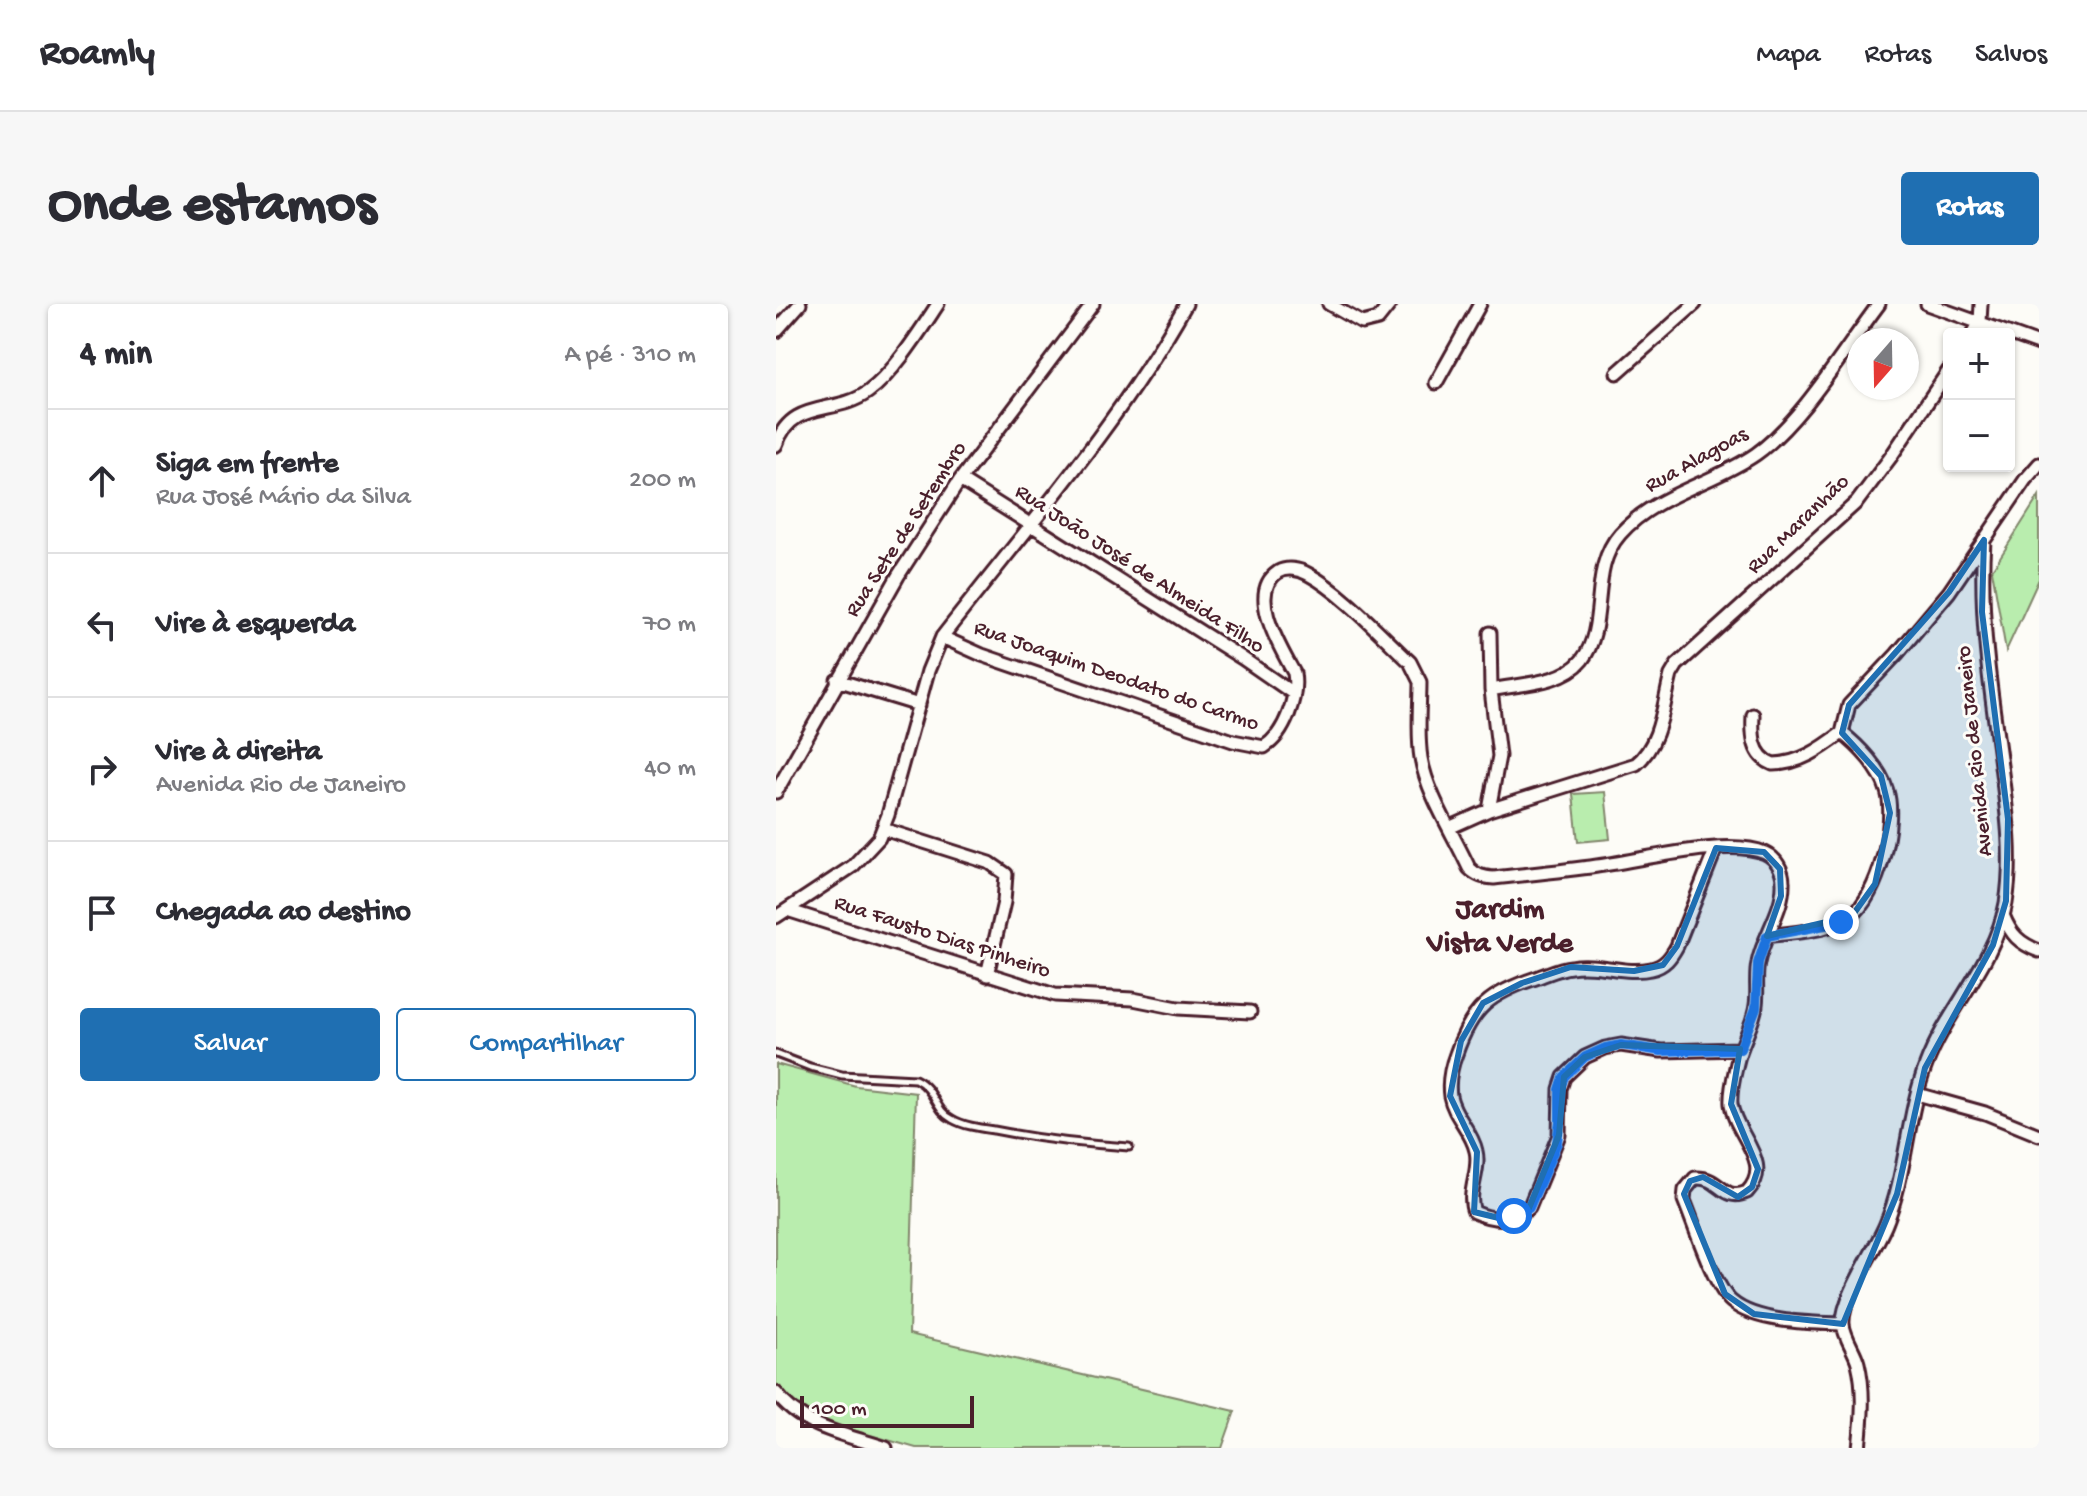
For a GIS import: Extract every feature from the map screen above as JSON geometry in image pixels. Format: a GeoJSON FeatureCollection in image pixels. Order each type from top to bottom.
{"type":"FeatureCollection","features":[{"type":"Feature","properties":{"kind":"street"},"geometry":{"type":"LineString","coordinates":[[776,331],[800,304]]}},
{"type":"Feature","properties":{"kind":"street"},"geometry":{"type":"LineString","coordinates":[[776,445],[788,422],[801,414],[842,404],[873,387],[913,342],[938,304]]}},
{"type":"Feature","properties":{"kind":"street","name":"Rua Sete de Setembro"},"geometry":{"type":"LineString","coordinates":[[776,792],[898,576],[960,480],[1093,304]]}},
{"type":"Feature","properties":{"kind":"street"},"geometry":{"type":"LineString","coordinates":[[776,917],[853,866],[871,848],[883,829],[928,671],[942,637],[1111,417],[1171,331],[1186,304]]}},
{"type":"Feature","properties":{"kind":"street"},"geometry":{"type":"LineString","coordinates":[[1329,304],[1362,323],[1378,319],[1390,304]]}},
{"type":"Feature","properties":{"kind":"street"},"geometry":{"type":"LineString","coordinates":[[1436,383],[1480,304]]}},
{"type":"Feature","properties":{"kind":"street"},"geometry":{"type":"LineString","coordinates":[[1617,373],[1695,304]]}},
{"type":"Feature","properties":{"kind":"street","name":"Rua Alagoas"},"geometry":{"type":"LineString","coordinates":[[1491,690],[1561,675],[1583,659],[1593,632],[1605,556],[1619,535],[1643,514],[1769,444],[1801,408],[1879,304]]}},
{"type":"Feature","properties":{"kind":"street"},"geometry":{"type":"LineString","coordinates":[[1927,304],[2039,344]]}},
{"type":"Feature","properties":{"kind":"street"},"geometry":{"type":"LineString","coordinates":[[1976,328],[1981,304]]}},
{"type":"Feature","properties":{"kind":"street","name":"Rua Maranhão"},"geometry":{"type":"LineString","coordinates":[[1451,827],[1489,810],[1636,764],[1643,758],[1654,741],[1671,675],[1677,665],[1857,502],[1943,379]]}},
{"type":"Feature","properties":{"kind":"street"},"geometry":{"type":"LineString","coordinates":[[1753,715],[1754,742],[1758,753],[1773,764],[1819,751],[1842,733],[1849,705],[1949,592],[2039,464]]}},
{"type":"Feature","properties":{"kind":"street","name":"Rua João José de Almeida Filho"},"geometry":{"type":"LineString","coordinates":[[960,480],[1294,694]]}},
{"type":"Feature","properties":{"kind":"street","name":"Avenida Rio de Janeiro"},"geometry":{"type":"LineString","coordinates":[[1843,1324],[1850,1298],[1885,1228],[1897,1194],[1917,1094],[1936,1041],[1993,945],[2003,914],[2008,875],[2008,819],[1982,612],[1984,540]]}},
{"type":"Feature","properties":{"kind":"street"},"geometry":{"type":"LineString","coordinates":[[1294,694],[1294,673],[1265,610],[1268,584],[1275,574],[1283,570],[1305,572],[1326,585],[1410,662],[1420,682],[1421,756],[1435,799],[1469,868],[1481,877],[1596,866],[1716,848],[1764,852],[1774,859],[1783,882],[1781,896],[1758,963],[1756,1008],[1740,1049],[1732,1084],[1731,1104],[1736,1121],[1757,1161],[1756,1177],[1747,1192],[1735,1196],[1709,1178],[1695,1178],[1685,1190],[1684,1200],[1714,1271],[1732,1302],[1754,1314],[1769,1317],[1843,1324],[1858,1361],[1862,1383],[1859,1448]]}},
{"type":"Feature","properties":{"kind":"street"},"geometry":{"type":"LineString","coordinates":[[1489,810],[1499,756],[1491,690],[1490,633]]}},
{"type":"Feature","properties":{"kind":"street","name":"Rua Joaquim Deodato do Carmo"},"geometry":{"type":"LineString","coordinates":[[942,637],[982,655],[1254,747],[1264,747],[1278,735],[1294,694]]}},
{"type":"Feature","properties":{"kind":"street"},"geometry":{"type":"LineString","coordinates":[[837,680],[919,705]]}},
{"type":"Feature","properties":{"kind":"street"},"geometry":{"type":"LineString","coordinates":[[1767,936],[1841,922],[1869,897],[1875,884],[1888,826],[1888,792],[1872,765],[1842,733]]}},
{"type":"Feature","properties":{"kind":"street"},"geometry":{"type":"LineString","coordinates":[[883,829],[990,863],[1006,874],[1004,902],[987,975]]}},
{"type":"Feature","properties":{"kind":"street"},"geometry":{"type":"LineString","coordinates":[[1716,848],[1677,946],[1663,965],[1634,971],[1589,965],[1556,971],[1497,993],[1483,1003],[1472,1017],[1450,1079],[1455,1112],[1477,1152],[1471,1199],[1474,1212],[1503,1219],[1529,1208],[1559,1135],[1560,1089],[1564,1077],[1585,1057],[1621,1045],[1661,1051],[1740,1049]]}},
{"type":"Feature","properties":{"kind":"street","name":"Rua Fausto Dias Pinheiro"},"geometry":{"type":"LineString","coordinates":[[787,910],[1055,995],[1133,999],[1178,1008],[1250,1012]]}},
{"type":"Feature","properties":{"kind":"street"},"geometry":{"type":"LineString","coordinates":[[2003,914],[2017,940],[2039,951]]}},
{"type":"Feature","properties":{"kind":"street"},"geometry":{"type":"LineString","coordinates":[[1917,1094],[1985,1113],[2039,1135]]}},
{"type":"Feature","properties":{"kind":"street"},"geometry":{"type":"LineString","coordinates":[[776,1393],[786,1407],[801,1417],[886,1448]]}},
{"type":"Feature","properties":{"kind":"lane"},"geometry":{"type":"LineString","coordinates":[[776,1054],[842,1075],[915,1079],[925,1084],[946,1116],[956,1122],[1048,1141],[1129,1147]]}},
{"type":"Feature","properties":{"kind":"highlighted area"},"geometry":{"type":"Polygon","coordinates":[[[1984,540],[1982,612],[2008,819],[2006,901],[1993,945],[1925,1068],[1897,1194],[1843,1324],[1754,1314],[1725,1294],[1684,1194],[1690,1181],[1703,1177],[1738,1197],[1752,1187],[1758,1169],[1731,1104],[1740,1049],[1621,1045],[1585,1057],[1564,1077],[1559,1135],[1529,1208],[1503,1219],[1474,1212],[1477,1152],[1450,1096],[1461,1041],[1483,1003],[1522,983],[1571,967],[1634,971],[1663,965],[1677,946],[1716,848],[1764,852],[1780,869],[1781,896],[1767,936],[1852,916],[1875,884],[1890,813],[1881,776],[1842,733],[1849,705],[1949,592],[1984,540]]]}},
{"type":"Feature","properties":{"kind":"green space"},"geometry":{"type":"Polygon","coordinates":[[[2039,496],[2039,579],[2006,651],[1992,570],[2039,496]]]}},
{"type":"Feature","properties":{"kind":"green space"},"geometry":{"type":"Polygon","coordinates":[[[1605,792],[1610,839],[1578,842],[1573,794],[1605,792]]]}},
{"type":"Feature","properties":{"kind":"green space"},"geometry":{"type":"Polygon","coordinates":[[[776,1064],[856,1086],[916,1093],[909,1334],[1235,1411],[1222,1448],[916,1448],[835,1425],[784,1399],[776,1383],[776,1064]]]}},
{"type":"Feature","properties":{"kind":"district","name":"Jardim Vista Verde"},"geometry":{"type":"Point","coordinates":[1500,928]}},
{"type":"Feature","properties":{"kind":"route"},"geometry":{"type":"LineString","coordinates":[[1514,1216],[1529,1208],[1557,1143],[1560,1089],[1564,1077],[1585,1057],[1621,1045],[1661,1051],[1740,1049],[1756,1008],[1758,963],[1767,936],[1841,922]]}}]}
